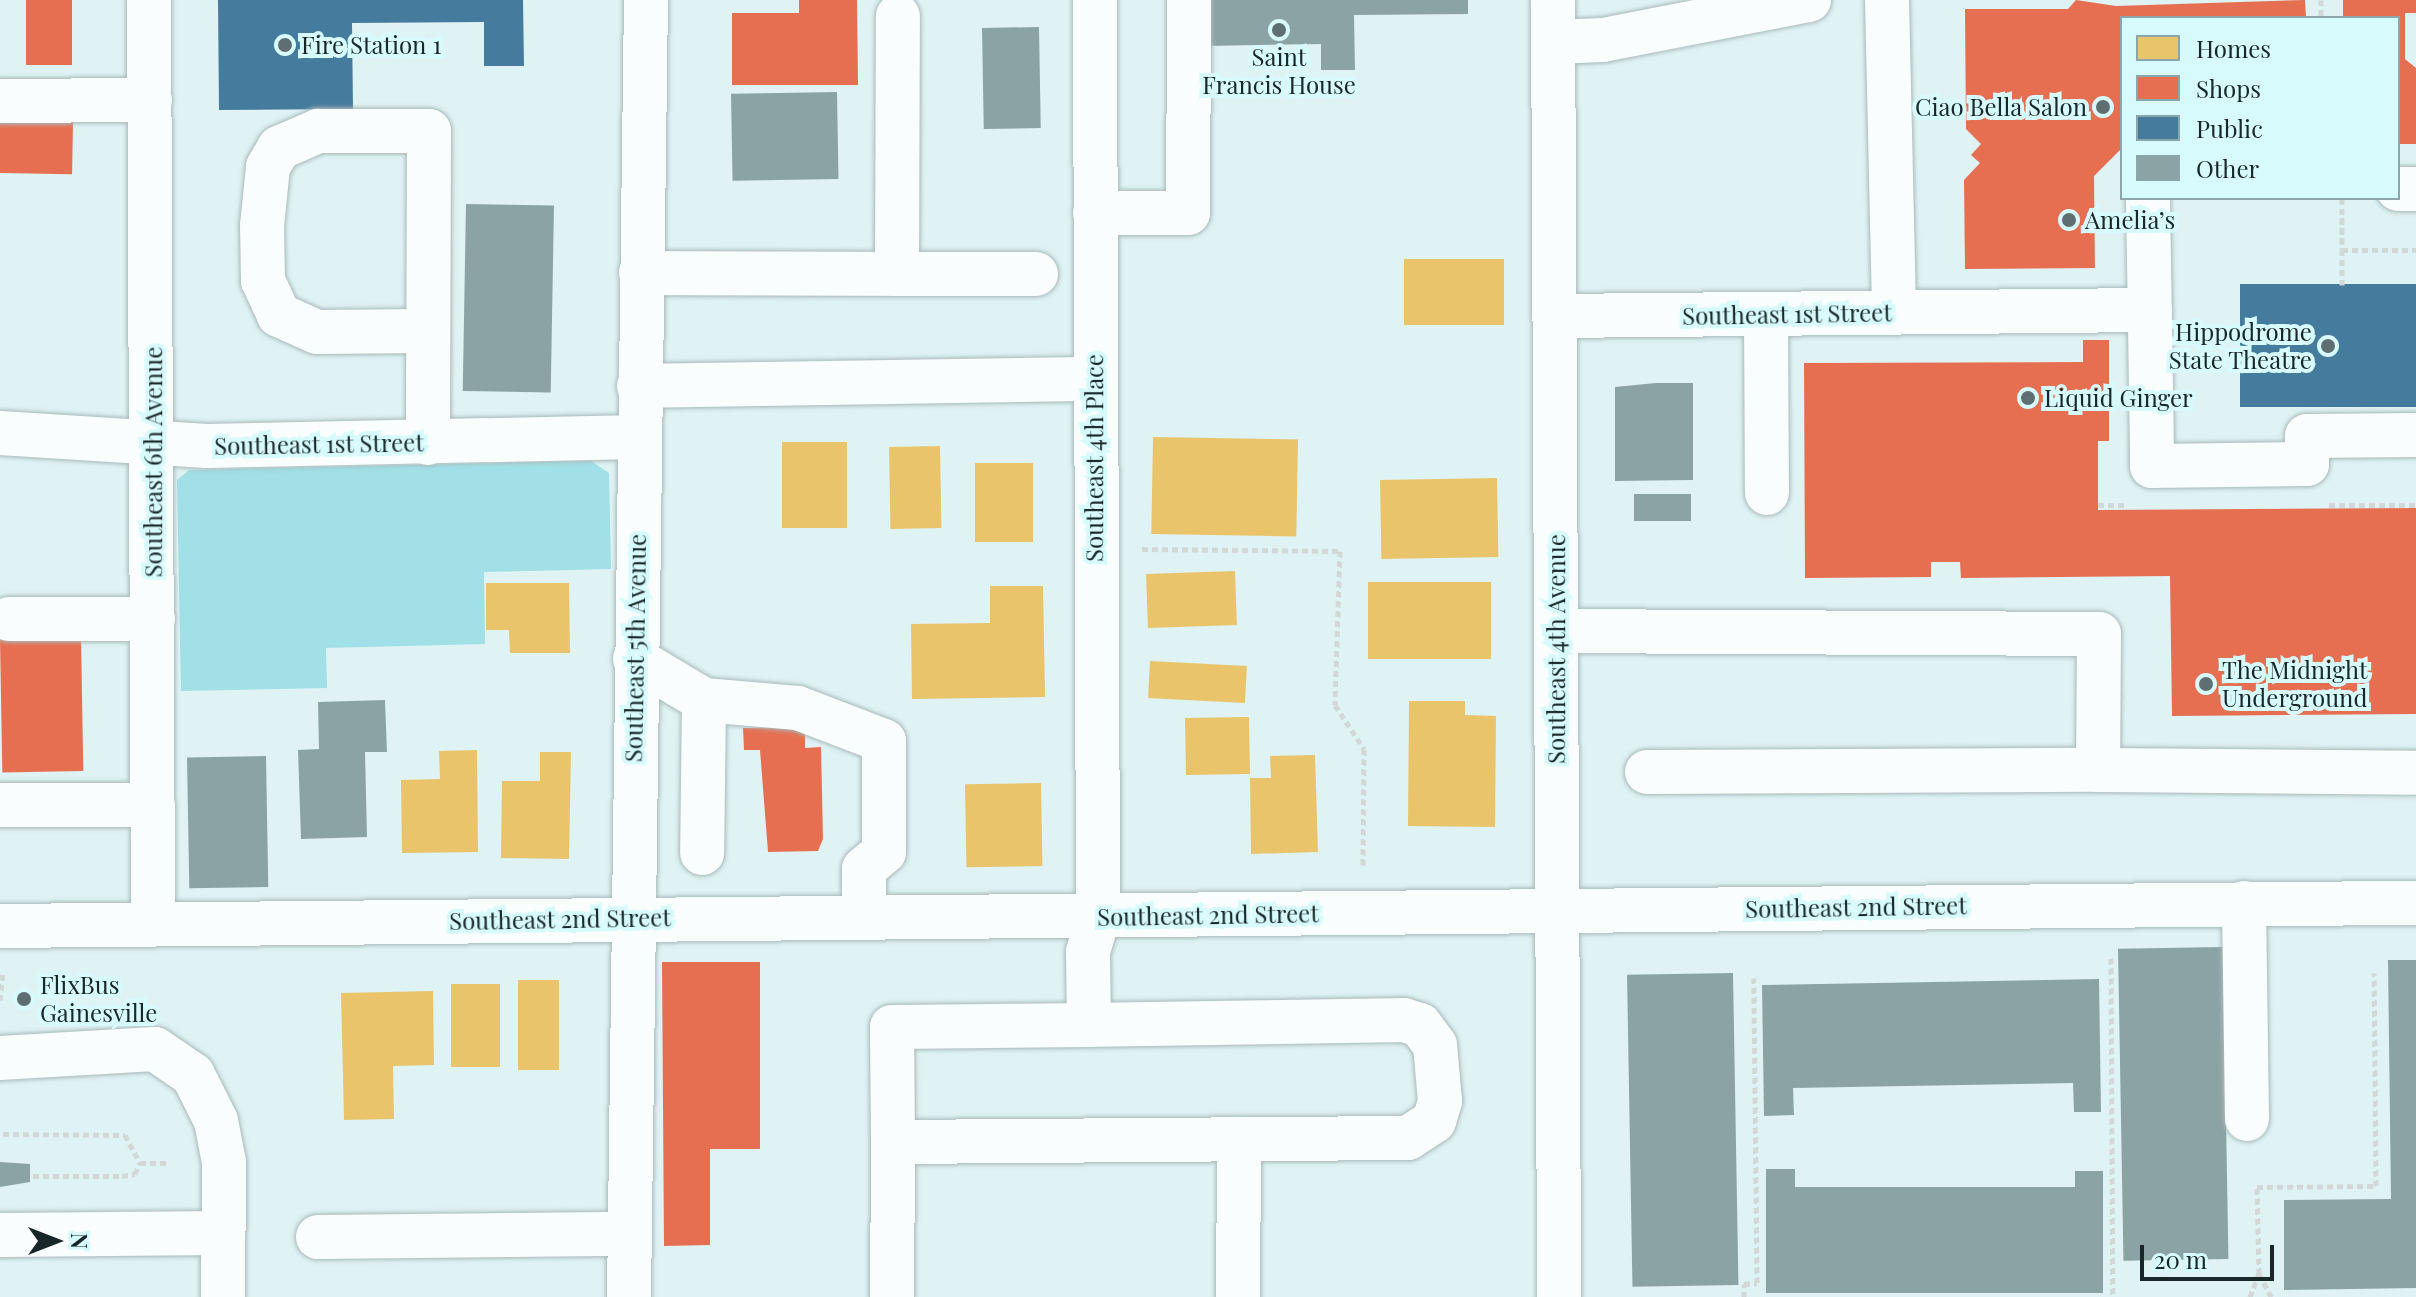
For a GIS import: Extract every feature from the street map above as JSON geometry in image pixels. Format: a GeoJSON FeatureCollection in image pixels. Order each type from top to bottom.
{"type":"FeatureCollection","features":[{"type":"Feature","properties":{"kind":"street","name":"Southeast 6th Avenue"},"geometry":{"type":"LineString","coordinates":[[149,0],[153,924]]}},
{"type":"Feature","properties":{"kind":"street","name":"Southeast 5th Avenue"},"geometry":{"type":"LineString","coordinates":[[629,1297],[629,918],[646,0]]}},
{"type":"Feature","properties":{"kind":"street","name":"Southeast 4th Place"},"geometry":{"type":"LineString","coordinates":[[1089,1025],[1088,952],[1098,917],[1093,379],[1095,0]]}},
{"type":"Feature","properties":{"kind":"street"},"geometry":{"type":"LineString","coordinates":[[1095,213],[1188,213],[1189,0]]}},
{"type":"Feature","properties":{"kind":"street"},"geometry":{"type":"LineString","coordinates":[[1554,21],[1603,40],[1809,0]]}},
{"type":"Feature","properties":{"kind":"street"},"geometry":{"type":"LineString","coordinates":[[1887,0],[1894,313]]}},
{"type":"Feature","properties":{"kind":"street"},"geometry":{"type":"LineString","coordinates":[[897,274],[898,16]]}},
{"type":"Feature","properties":{"kind":"street","name":"Southeast 4th Avenue"},"geometry":{"type":"LineString","coordinates":[[1554,21],[1559,1297]]}},
{"type":"Feature","properties":{"kind":"street"},"geometry":{"type":"LineString","coordinates":[[0,101],[150,100]]}},
{"type":"Feature","properties":{"kind":"street"},"geometry":{"type":"LineString","coordinates":[[427,331],[317,332],[279,315],[263,281],[262,226],[268,167],[279,148],[318,131],[429,131],[428,443]]}},
{"type":"Feature","properties":{"kind":"street"},"geometry":{"type":"LineString","coordinates":[[2148,200],[2152,466],[2307,464],[2307,436],[2416,435]]}},
{"type":"Feature","properties":{"kind":"street"},"geometry":{"type":"LineString","coordinates":[[641,273],[1036,274]]}},
{"type":"Feature","properties":{"kind":"street","name":"Southeast 1st Street"},"geometry":{"type":"LineString","coordinates":[[1555,316],[2150,310]]}},
{"type":"Feature","properties":{"kind":"street"},"geometry":{"type":"LineString","coordinates":[[1766,314],[1767,493]]}},
{"type":"Feature","properties":{"kind":"street"},"geometry":{"type":"LineString","coordinates":[[639,386],[1093,379]]}},
{"type":"Feature","properties":{"kind":"street","name":"Southeast 1st Street"},"geometry":{"type":"LineString","coordinates":[[0,433],[153,445],[428,443],[638,437]]}},
{"type":"Feature","properties":{"kind":"street"},"geometry":{"type":"LineString","coordinates":[[9,619],[153,619]]}},
{"type":"Feature","properties":{"kind":"street"},"geometry":{"type":"LineString","coordinates":[[1556,631],[2099,634],[2098,770]]}},
{"type":"Feature","properties":{"kind":"street"},"geometry":{"type":"LineString","coordinates":[[635,659],[704,700],[798,708],[884,741],[884,852],[864,869],[864,917]]}},
{"type":"Feature","properties":{"kind":"street"},"geometry":{"type":"LineString","coordinates":[[702,853],[704,700]]}},
{"type":"Feature","properties":{"kind":"street"},"geometry":{"type":"LineString","coordinates":[[1647,772],[2098,770],[2416,773]]}},
{"type":"Feature","properties":{"kind":"street"},"geometry":{"type":"LineString","coordinates":[[0,805],[153,805]]}},
{"type":"Feature","properties":{"kind":"street"},"geometry":{"type":"LineString","coordinates":[[2244,903],[2247,1119]]}},
{"type":"Feature","properties":{"kind":"street","name":"Southeast 2nd Street"},"geometry":{"type":"LineString","coordinates":[[1,944],[153,924],[2416,903]]}},
{"type":"Feature","properties":{"kind":"street"},"geometry":{"type":"LineString","coordinates":[[892,1297],[892,1027],[1404,1020],[1420,1025],[1435,1045],[1440,1101],[1423,1132],[1239,1141],[893,1142]]}},
{"type":"Feature","properties":{"kind":"street"},"geometry":{"type":"LineString","coordinates":[[0,1058],[155,1049],[193,1075],[216,1121],[223,1297]]}},
{"type":"Feature","properties":{"kind":"street"},"geometry":{"type":"LineString","coordinates":[[1238,1297],[1239,1141]]}},
{"type":"Feature","properties":{"kind":"street"},"geometry":{"type":"LineString","coordinates":[[0,1235],[222,1233]]}},
{"type":"Feature","properties":{"kind":"street"},"geometry":{"type":"LineString","coordinates":[[318,1237],[629,1234]]}},
{"type":"Feature","properties":{"kind":"path"},"geometry":{"type":"LineString","coordinates":[[2342,200],[2342,285]]}},
{"type":"Feature","properties":{"kind":"path"},"geometry":{"type":"LineString","coordinates":[[2342,250],[2416,250]]}},
{"type":"Feature","properties":{"kind":"path"},"geometry":{"type":"LineString","coordinates":[[1136,549],[1340,551],[1335,705],[1364,749],[1363,881]]}},
{"type":"Feature","properties":{"kind":"path"},"geometry":{"type":"LineString","coordinates":[[1,944],[1,1000]]}},
{"type":"Feature","properties":{"kind":"path"},"geometry":{"type":"LineString","coordinates":[[2111,958],[2113,1297]]}},
{"type":"Feature","properties":{"kind":"path"},"geometry":{"type":"LineString","coordinates":[[2250,1297],[2259,1274],[2257,1187],[2376,1186],[2374,973]]}},
{"type":"Feature","properties":{"kind":"path"},"geometry":{"type":"LineString","coordinates":[[1744,1297],[1744,1284],[1757,1283],[1754,978]]}},
{"type":"Feature","properties":{"kind":"path"},"geometry":{"type":"LineString","coordinates":[[3,1134],[125,1135],[140,1163]]}},
{"type":"Feature","properties":{"kind":"path"},"geometry":{"type":"LineString","coordinates":[[140,1163],[169,1163]]}},
{"type":"Feature","properties":{"kind":"path"},"geometry":{"type":"LineString","coordinates":[[33,1176],[122,1176],[135,1174],[140,1163]]}},
{"type":"Feature","properties":{"kind":"path"},"geometry":{"type":"LineString","coordinates":[[2259,1274],[2271,1297]]}},
{"type":"Feature","properties":{"kind":"shaded area"},"geometry":{"type":"Polygon","coordinates":[[[591,461],[609,473],[611,569],[484,572],[485,644],[326,648],[327,688],[181,691],[177,480],[189,470],[591,461]]]}},
{"type":"Feature","properties":{"kind":"building: Homes"},"geometry":{"type":"Polygon","coordinates":[[[1404,259],[1504,259],[1504,325],[1404,325],[1404,259]]]}},
{"type":"Feature","properties":{"kind":"building: Homes"},"geometry":{"type":"Polygon","coordinates":[[[1153,437],[1298,440],[1296,537],[1151,534],[1153,437]]]}},
{"type":"Feature","properties":{"kind":"building: Homes"},"geometry":{"type":"Polygon","coordinates":[[[782,442],[847,442],[847,528],[782,528],[782,442]]]}},
{"type":"Feature","properties":{"kind":"building: Homes"},"geometry":{"type":"Polygon","coordinates":[[[940,446],[941,528],[890,529],[889,447],[940,446]]]}},
{"type":"Feature","properties":{"kind":"building: Homes"},"geometry":{"type":"Polygon","coordinates":[[[975,463],[1033,463],[1033,542],[975,542],[975,463]]]}},
{"type":"Feature","properties":{"kind":"building: Homes"},"geometry":{"type":"Polygon","coordinates":[[[1497,478],[1498,557],[1381,559],[1380,480],[1497,478]]]}},
{"type":"Feature","properties":{"kind":"building: Homes"},"geometry":{"type":"Polygon","coordinates":[[[1235,571],[1237,625],[1148,628],[1146,574],[1235,571]]]}},
{"type":"Feature","properties":{"kind":"building: Homes"},"geometry":{"type":"Polygon","coordinates":[[[1368,582],[1491,582],[1491,659],[1368,659],[1368,582]]]}},
{"type":"Feature","properties":{"kind":"building: Homes"},"geometry":{"type":"Polygon","coordinates":[[[486,583],[569,583],[570,653],[510,653],[509,630],[486,630],[486,583]]]}},
{"type":"Feature","properties":{"kind":"building: Homes"},"geometry":{"type":"Polygon","coordinates":[[[990,586],[1043,586],[1045,697],[912,699],[911,624],[990,623],[990,586]]]}},
{"type":"Feature","properties":{"kind":"building: Homes"},"geometry":{"type":"Polygon","coordinates":[[[1150,661],[1247,666],[1245,703],[1148,698],[1150,661]]]}},
{"type":"Feature","properties":{"kind":"building: Homes"},"geometry":{"type":"Polygon","coordinates":[[[1409,701],[1465,701],[1465,715],[1496,716],[1495,827],[1408,826],[1409,701]]]}},
{"type":"Feature","properties":{"kind":"building: Homes"},"geometry":{"type":"Polygon","coordinates":[[[1249,717],[1250,774],[1186,775],[1185,718],[1249,717]]]}},
{"type":"Feature","properties":{"kind":"building: Homes"},"geometry":{"type":"Polygon","coordinates":[[[477,750],[478,852],[402,853],[401,780],[440,779],[439,751],[477,750]]]}},
{"type":"Feature","properties":{"kind":"building: Homes"},"geometry":{"type":"Polygon","coordinates":[[[540,752],[571,752],[569,859],[501,858],[502,781],[540,781],[540,752]]]}},
{"type":"Feature","properties":{"kind":"building: Homes"},"geometry":{"type":"Polygon","coordinates":[[[1315,755],[1318,852],[1251,854],[1250,778],[1271,778],[1270,756],[1315,755]]]}},
{"type":"Feature","properties":{"kind":"building: Homes"},"geometry":{"type":"Polygon","coordinates":[[[1041,783],[1042,866],[966,867],[965,784],[1041,783]]]}},
{"type":"Feature","properties":{"kind":"building: Homes"},"geometry":{"type":"Polygon","coordinates":[[[518,980],[559,980],[559,1070],[518,1070],[518,980]]]}},
{"type":"Feature","properties":{"kind":"building: Homes"},"geometry":{"type":"Polygon","coordinates":[[[451,984],[500,984],[500,1067],[451,1067],[451,984]]]}},
{"type":"Feature","properties":{"kind":"building: Homes"},"geometry":{"type":"Polygon","coordinates":[[[433,991],[434,1065],[393,1066],[394,1119],[344,1120],[341,993],[433,991]]]}},
{"type":"Feature","properties":{"kind":"building: Shops"},"geometry":{"type":"Polygon","coordinates":[[[26,0],[72,0],[72,65],[26,65],[26,0]]]}},
{"type":"Feature","properties":{"kind":"building: Shops"},"geometry":{"type":"Polygon","coordinates":[[[799,0],[857,0],[858,85],[732,85],[732,13],[799,13],[799,0]]]}},
{"type":"Feature","properties":{"kind":"building: Shops"},"geometry":{"type":"Polygon","coordinates":[[[2076,0],[2116,6],[2305,0],[2306,16],[2120,16],[2120,150],[2094,176],[2095,268],[1965,269],[1964,180],[1980,163],[1971,155],[1981,144],[1966,129],[1965,9],[2068,9],[2076,0]]]}},
{"type":"Feature","properties":{"kind":"building: Shops"},"geometry":{"type":"Polygon","coordinates":[[[2343,0],[2416,0],[2416,13],[2405,13],[2405,59],[2416,68],[2416,144],[2400,144],[2400,16],[2343,16],[2343,0]]]}},
{"type":"Feature","properties":{"kind":"building: Shops"},"geometry":{"type":"Polygon","coordinates":[[[0,121],[73,122],[72,174],[0,173],[0,121]]]}},
{"type":"Feature","properties":{"kind":"building: Shops"},"geometry":{"type":"Polygon","coordinates":[[[2083,340],[2109,340],[2109,441],[2098,441],[2098,510],[2416,508],[2416,714],[2172,716],[2170,576],[1961,578],[1960,562],[1931,562],[1931,577],[1805,578],[1804,363],[2083,362],[2083,340]]]}},
{"type":"Feature","properties":{"kind":"building: Shops"},"geometry":{"type":"Polygon","coordinates":[[[81,638],[83,771],[2,772],[0,639],[81,638]]]}},
{"type":"Feature","properties":{"kind":"building: Shops"},"geometry":{"type":"Polygon","coordinates":[[[805,727],[805,748],[821,747],[823,839],[818,851],[768,852],[760,750],[744,750],[743,728],[805,727]]]}},
{"type":"Feature","properties":{"kind":"building: Shops"},"geometry":{"type":"Polygon","coordinates":[[[662,962],[760,962],[760,1149],[710,1149],[710,1245],[664,1246],[662,962]]]}},
{"type":"Feature","properties":{"kind":"building: Public","name":"Fire Station 1"},"geometry":{"type":"Polygon","coordinates":[[[218,0],[523,0],[524,66],[484,66],[484,22],[352,23],[353,109],[219,110],[218,0]]]}},
{"type":"Feature","properties":{"kind":"building: Public","name":"Hippodrome State Theatre"},"geometry":{"type":"Polygon","coordinates":[[[2240,284],[2416,284],[2416,407],[2240,407],[2240,284]]]}},
{"type":"Feature","properties":{"kind":"building: Other","name":"Saint Francis House"},"geometry":{"type":"Polygon","coordinates":[[[1203,0],[1468,0],[1468,14],[1354,15],[1355,70],[1321,70],[1321,44],[1204,46],[1203,0]]]}},
{"type":"Feature","properties":{"kind":"building: Other"},"geometry":{"type":"Polygon","coordinates":[[[1039,27],[1041,128],[984,129],[982,28],[1039,27]]]}},
{"type":"Feature","properties":{"kind":"building: Other"},"geometry":{"type":"Polygon","coordinates":[[[837,92],[839,179],[733,181],[731,94],[837,92]]]}},
{"type":"Feature","properties":{"kind":"building: Other"},"geometry":{"type":"Polygon","coordinates":[[[466,204],[554,206],[551,393],[463,391],[466,204]]]}},
{"type":"Feature","properties":{"kind":"building: Other"},"geometry":{"type":"Polygon","coordinates":[[[1693,383],[1693,480],[1615,481],[1615,387],[1693,383]]]}},
{"type":"Feature","properties":{"kind":"building: Other"},"geometry":{"type":"Polygon","coordinates":[[[1634,494],[1691,494],[1691,521],[1634,521],[1634,494]]]}},
{"type":"Feature","properties":{"kind":"building: Other"},"geometry":{"type":"Polygon","coordinates":[[[385,700],[387,752],[365,752],[367,837],[301,839],[298,750],[319,749],[318,702],[385,700]]]}},
{"type":"Feature","properties":{"kind":"building: Other"},"geometry":{"type":"Polygon","coordinates":[[[266,756],[268,887],[189,888],[187,757],[266,756]]]}},
{"type":"Feature","properties":{"kind":"building: Other"},"geometry":{"type":"Polygon","coordinates":[[[2223,947],[2228,1259],[2123,1261],[2118,949],[2223,947]]]}},
{"type":"Feature","properties":{"kind":"building: Other"},"geometry":{"type":"Polygon","coordinates":[[[2388,960],[2416,960],[2416,1288],[2284,1290],[2284,1200],[2391,1199],[2388,960]]]}},
{"type":"Feature","properties":{"kind":"building: Other"},"geometry":{"type":"Polygon","coordinates":[[[1733,973],[1738,1285],[1632,1287],[1627,975],[1733,973]]]}},
{"type":"Feature","properties":{"kind":"building: Other"},"geometry":{"type":"Polygon","coordinates":[[[2099,979],[2101,1112],[2074,1112],[2073,1083],[1793,1088],[1794,1115],[1764,1116],[1762,985],[2099,979]]]}},
{"type":"Feature","properties":{"kind":"building: Other"},"geometry":{"type":"Polygon","coordinates":[[[0,1162],[30,1164],[30,1182],[0,1187],[0,1162]]]}},
{"type":"Feature","properties":{"kind":"building: Other"},"geometry":{"type":"Polygon","coordinates":[[[1766,1169],[1795,1169],[1795,1187],[2075,1187],[2075,1171],[2103,1171],[2103,1293],[1766,1293],[1766,1169]]]}},
{"type":"Feature","properties":{"kind":"place","name":"Saint Francis House"},"geometry":{"type":"Point","coordinates":[1279,30]}},
{"type":"Feature","properties":{"kind":"place","name":"Fire Station 1"},"geometry":{"type":"Point","coordinates":[285,45]}},
{"type":"Feature","properties":{"kind":"place","name":"Ciao Bella Salon"},"geometry":{"type":"Point","coordinates":[2103,107]}},
{"type":"Feature","properties":{"kind":"place","name":"Amelia’s"},"geometry":{"type":"Point","coordinates":[2069,220]}},
{"type":"Feature","properties":{"kind":"place","name":"Hippodrome State Theatre"},"geometry":{"type":"Point","coordinates":[2328,346]}},
{"type":"Feature","properties":{"kind":"place","name":"Liquid Ginger"},"geometry":{"type":"Point","coordinates":[2028,398]}},
{"type":"Feature","properties":{"kind":"place","name":"The Midnight Underground"},"geometry":{"type":"Point","coordinates":[2206,684]}},
{"type":"Feature","properties":{"kind":"place","name":"FlixBus Gainesville"},"geometry":{"type":"Point","coordinates":[24,999]}}]}
